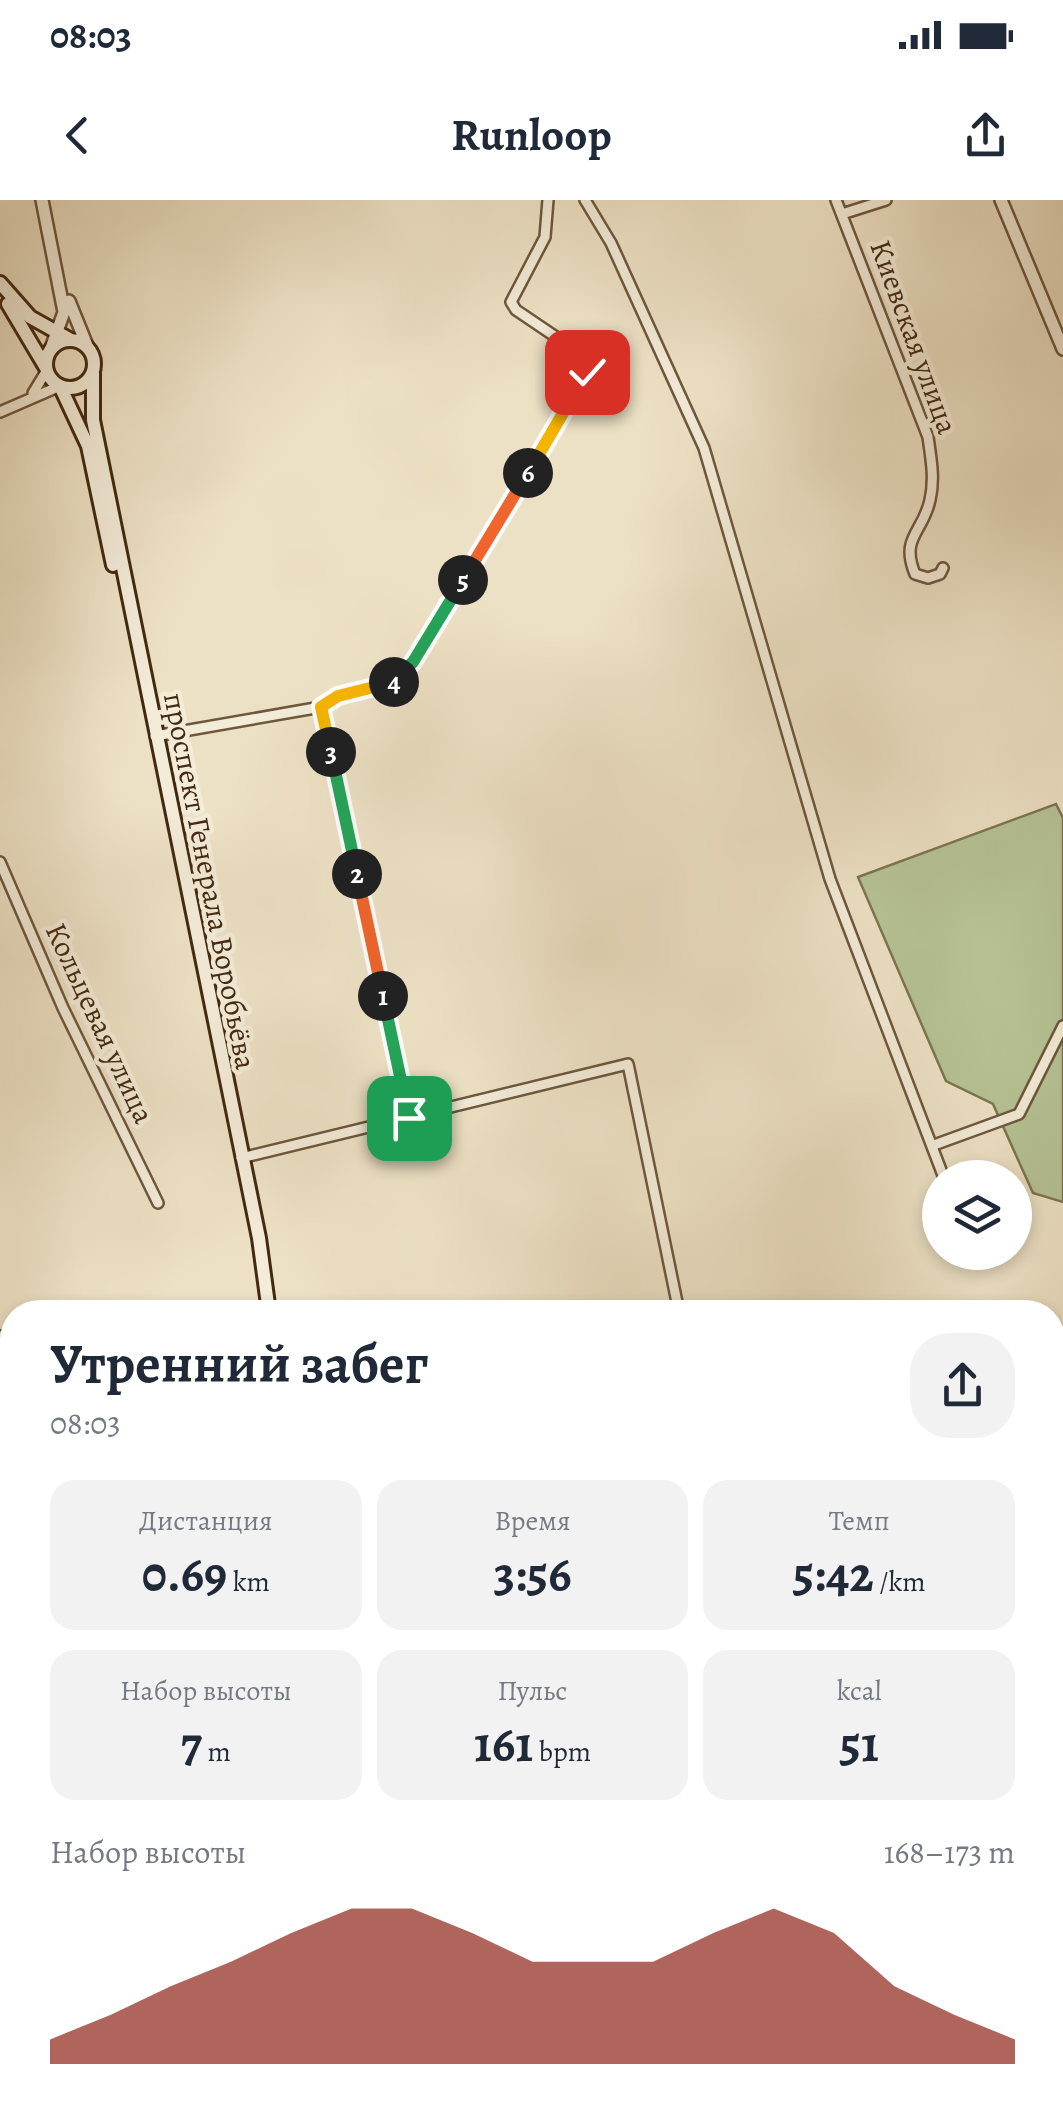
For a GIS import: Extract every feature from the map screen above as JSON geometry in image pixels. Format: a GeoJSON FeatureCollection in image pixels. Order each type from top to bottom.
{"type":"FeatureCollection","features":[{"type":"Feature","properties":{"kind":"main road"},"geometry":{"type":"LineString","coordinates":[[0,283],[40,325],[88,348],[94,360],[97,460]]}},
{"type":"Feature","properties":{"kind":"main road"},"geometry":{"type":"LineString","coordinates":[[0,295],[32,338],[97,460]]}},
{"type":"Feature","properties":{"kind":"main road"},"geometry":{"type":"LineString","coordinates":[[47,370],[50,351],[64,337]]}},
{"type":"Feature","properties":{"kind":"main road"},"geometry":{"type":"LineString","coordinates":[[60,386],[81,385],[93,372]]}},
{"type":"Feature","properties":{"kind":"main road","name":"проспект Генерала Воробьёва"},"geometry":{"type":"LineString","coordinates":[[97,460],[242,1158],[263,1300]]}},
{"type":"Feature","properties":{"kind":"main road","name":"проспект Генерала Воробьёва"},"geometry":{"type":"LineString","coordinates":[[97,460],[263,1300]]}},
{"type":"Feature","properties":{"kind":"street"},"geometry":{"type":"LineString","coordinates":[[45,200],[67,309],[88,348]]}},
{"type":"Feature","properties":{"kind":"street"},"geometry":{"type":"LineString","coordinates":[[154,736],[321,707],[338,696],[380,689],[400,680],[584,378],[587,358],[516,310],[511,302],[545,237],[548,200]]}},
{"type":"Feature","properties":{"kind":"street"},"geometry":{"type":"LineString","coordinates":[[585,200],[611,244],[704,448],[830,879],[939,1160]]}},
{"type":"Feature","properties":{"kind":"street","name":"Киевская улица"},"geometry":{"type":"LineString","coordinates":[[836,200],[928,437],[934,477],[929,506],[909,543],[909,558],[915,574],[928,578],[940,574],[943,568]]}},
{"type":"Feature","properties":{"kind":"street"},"geometry":{"type":"LineString","coordinates":[[842,214],[886,200]]}},
{"type":"Feature","properties":{"kind":"street"},"geometry":{"type":"LineString","coordinates":[[1002,200],[1063,348]]}},
{"type":"Feature","properties":{"kind":"street"},"geometry":{"type":"LineString","coordinates":[[40,325],[56,324],[67,309]]}},
{"type":"Feature","properties":{"kind":"street"},"geometry":{"type":"LineString","coordinates":[[64,337],[67,309]]}},
{"type":"Feature","properties":{"kind":"street"},"geometry":{"type":"LineString","coordinates":[[32,395],[47,370]]}},
{"type":"Feature","properties":{"kind":"street"},"geometry":{"type":"LineString","coordinates":[[0,412],[60,386]]}},
{"type":"Feature","properties":{"kind":"street"},"geometry":{"type":"LineString","coordinates":[[321,707],[409,1118]]}},
{"type":"Feature","properties":{"kind":"street","name":"Кольцевая улица"},"geometry":{"type":"LineString","coordinates":[[0,862],[62,1008],[158,1203]]}},
{"type":"Feature","properties":{"kind":"street"},"geometry":{"type":"LineString","coordinates":[[934,1145],[1020,1114],[1063,1026]]}},
{"type":"Feature","properties":{"kind":"street"},"geometry":{"type":"LineString","coordinates":[[242,1158],[628,1064],[677,1300]]}},
{"type":"Feature","properties":{"kind":"green space"},"geometry":{"type":"Polygon","coordinates":[[[1056,804],[1063,818],[1063,1202],[1033,1193],[1032,1160],[1018,1160],[993,1104],[946,1081],[858,877],[1056,804]]]}},
{"type":"Feature","properties":{"kind":"route"},"geometry":{"type":"LineString","coordinates":[[409,1118],[321,707],[338,696],[380,689],[400,680],[587,372]]}}]}
